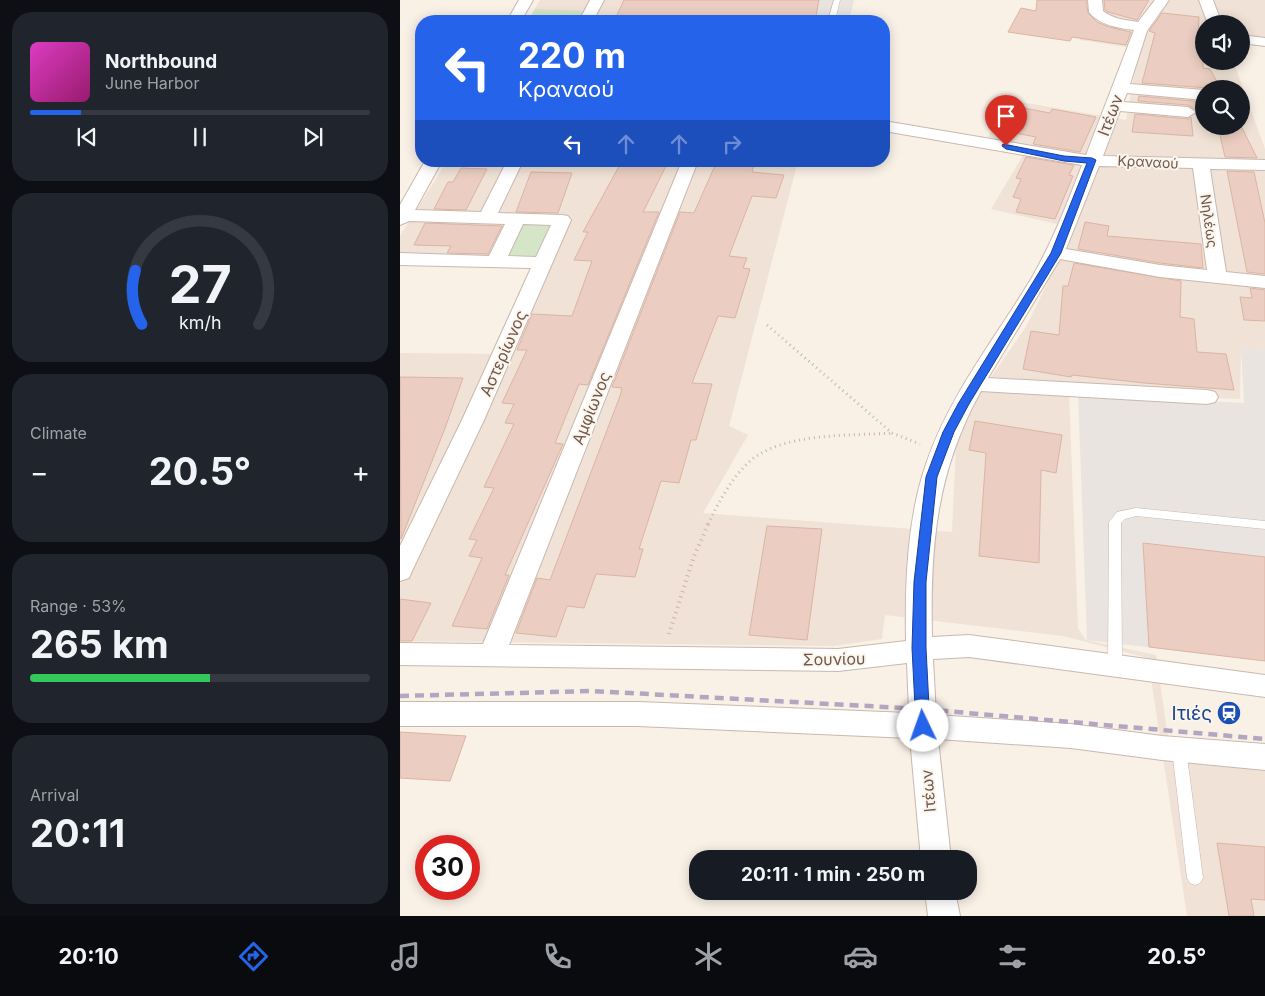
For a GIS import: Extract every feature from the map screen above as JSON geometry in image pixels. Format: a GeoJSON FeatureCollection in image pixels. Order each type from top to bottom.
{"type":"FeatureCollection","features":[{"type":"Feature","properties":{"kind":"street"},"geometry":{"type":"LineString","coordinates":[[517,15],[526,0]]}},
{"type":"Feature","properties":{"kind":"street"},"geometry":{"type":"LineString","coordinates":[[589,15],[597,0]]}},
{"type":"Feature","properties":{"kind":"street"},"geometry":{"type":"LineString","coordinates":[[1095,0],[1096,12],[1101,17],[1109,21],[1141,27]]}},
{"type":"Feature","properties":{"kind":"street","name":"Ιτέων"},"geometry":{"type":"LineString","coordinates":[[935,850],[923,726],[919,648],[920,582],[926,513],[932,477],[942,447],[976,384],[1056,253],[1117,97],[1141,27],[1146,16],[1162,0]]}},
{"type":"Feature","properties":{"kind":"street"},"geometry":{"type":"LineString","coordinates":[[1206,0],[1212,15]]}},
{"type":"Feature","properties":{"kind":"street"},"geometry":{"type":"LineString","coordinates":[[1250,40],[1265,42]]}},
{"type":"Feature","properties":{"kind":"street"},"geometry":{"type":"LineString","coordinates":[[1117,97],[1195,95]]}},
{"type":"Feature","properties":{"kind":"street"},"geometry":{"type":"LineString","coordinates":[[1117,97],[1188,112]]}},
{"type":"Feature","properties":{"kind":"street","name":"Κραναού"},"geometry":{"type":"LineString","coordinates":[[890,127],[1064,158],[1201,165],[1265,165]]}},
{"type":"Feature","properties":{"kind":"street","name":"Νηλέως"},"geometry":{"type":"LineString","coordinates":[[1201,165],[1217,277]]}},
{"type":"Feature","properties":{"kind":"street"},"geometry":{"type":"LineString","coordinates":[[431,167],[402,217],[517,218],[496,262]]}},
{"type":"Feature","properties":{"kind":"street"},"geometry":{"type":"LineString","coordinates":[[487,217],[512,167]]}},
{"type":"Feature","properties":{"kind":"street","name":"Αμφίωνος"},"geometry":{"type":"LineString","coordinates":[[492,655],[688,167]]}},
{"type":"Feature","properties":{"kind":"street","name":"Αστερίωνος"},"geometry":{"type":"LineString","coordinates":[[400,571],[473,420],[562,220],[517,218]]}},
{"type":"Feature","properties":{"kind":"street"},"geometry":{"type":"LineString","coordinates":[[1056,253],[1160,271],[1265,282]]}},
{"type":"Feature","properties":{"kind":"street"},"geometry":{"type":"LineString","coordinates":[[400,259],[543,263]]}},
{"type":"Feature","properties":{"kind":"street"},"geometry":{"type":"LineString","coordinates":[[976,384],[1207,397]]}},
{"type":"Feature","properties":{"kind":"street","name":"Σουνίου"},"geometry":{"type":"LineString","coordinates":[[400,654],[661,656],[838,660],[872,658],[919,648],[969,646],[1115,664],[1265,686]]}},
{"type":"Feature","properties":{"kind":"street"},"geometry":{"type":"LineString","coordinates":[[400,714],[638,714],[923,726],[1071,736],[1265,757]]}},
{"type":"Feature","properties":{"kind":"street"},"geometry":{"type":"LineString","coordinates":[[941,900],[944,916]]}},
{"type":"Feature","properties":{"kind":"lane"},"geometry":{"type":"LineString","coordinates":[[833,15],[837,0]]}},
{"type":"Feature","properties":{"kind":"lane"},"geometry":{"type":"LineString","coordinates":[[1115,664],[1114,522],[1121,516],[1136,512],[1265,525]]}},
{"type":"Feature","properties":{"kind":"lane"},"geometry":{"type":"LineString","coordinates":[[1179,749],[1196,878]]}},
{"type":"Feature","properties":{"kind":"path"},"geometry":{"type":"LineString","coordinates":[[767,326],[892,432],[908,440],[942,447]]}},
{"type":"Feature","properties":{"kind":"path"},"geometry":{"type":"LineString","coordinates":[[661,656],[699,547],[718,503],[741,469],[766,451],[796,442],[892,432]]}},
{"type":"Feature","properties":{"kind":"shaded area"},"geometry":{"type":"Polygon","coordinates":[[[540,0],[656,0],[650,15],[531,15],[540,0]]]}},
{"type":"Feature","properties":{"kind":"shaded area"},"geometry":{"type":"Polygon","coordinates":[[[663,0],[854,0],[850,15],[656,15],[663,0]]]}},
{"type":"Feature","properties":{"kind":"shaded area"},"geometry":{"type":"Polygon","coordinates":[[[1092,0],[1265,0],[1265,39],[1250,37],[1250,15],[1195,15],[1195,70],[1236,70],[1240,80],[1195,80],[1195,135],[1250,135],[1250,108],[1265,149],[1265,350],[1241,349],[1240,399],[1069,392],[1078,629],[1086,640],[1156,655],[1171,759],[1265,770],[1265,916],[1187,916],[1148,658],[1063,636],[885,615],[882,639],[834,646],[400,641],[400,353],[512,354],[536,267],[400,265],[400,236],[443,167],[796,167],[729,426],[748,435],[703,513],[952,532],[956,445],[982,390],[1026,327],[1074,228],[991,209],[1028,147],[988,137],[1008,100],[1126,120],[1139,49],[1080,40],[1092,10],[1092,0]]]}},
{"type":"Feature","properties":{"kind":"shaded area"},"geometry":{"type":"Polygon","coordinates":[[[1241,348],[1265,350],[1265,661],[1087,640],[1078,393],[1244,403],[1241,348]]]}},
{"type":"Feature","properties":{"kind":"green space"},"geometry":{"type":"Polygon","coordinates":[[[535,9],[585,11],[583,15],[532,15],[535,9]]]}},
{"type":"Feature","properties":{"kind":"green space"},"geometry":{"type":"Polygon","coordinates":[[[520,221],[557,223],[542,256],[504,255],[520,221]]]}},
{"type":"Feature","properties":{"kind":"building"},"geometry":{"type":"Polygon","coordinates":[[[624,0],[819,0],[816,15],[617,15],[624,0]]]}},
{"type":"Feature","properties":{"kind":"building"},"geometry":{"type":"Polygon","coordinates":[[[1037,0],[1086,0],[1088,13],[1097,22],[1131,32],[1126,45],[1072,37],[1070,41],[1008,32],[1021,8],[1036,11],[1037,0]]]}},
{"type":"Feature","properties":{"kind":"building"},"geometry":{"type":"Polygon","coordinates":[[[1104,0],[1149,0],[1137,20],[1108,12],[1105,10],[1104,0]]]}},
{"type":"Feature","properties":{"kind":"building"},"geometry":{"type":"Polygon","coordinates":[[[1162,13],[1195,17],[1195,70],[1211,70],[1216,80],[1195,80],[1195,87],[1142,83],[1155,33],[1149,31],[1162,13]]]}},
{"type":"Feature","properties":{"kind":"building"},"geometry":{"type":"Polygon","coordinates":[[[1139,96],[1195,101],[1195,109],[1188,105],[1138,101],[1139,96]]]}},
{"type":"Feature","properties":{"kind":"building"},"geometry":{"type":"Polygon","coordinates":[[[1013,106],[1050,113],[1052,109],[1096,117],[1080,152],[1033,144],[1036,137],[999,130],[1013,106]]]}},
{"type":"Feature","properties":{"kind":"building"},"geometry":{"type":"Polygon","coordinates":[[[1135,114],[1188,119],[1191,117],[1193,136],[1132,132],[1135,114]]]}},
{"type":"Feature","properties":{"kind":"building"},"geometry":{"type":"Polygon","coordinates":[[[1220,135],[1246,135],[1257,158],[1225,157],[1220,135]]]}},
{"type":"Feature","properties":{"kind":"building"},"geometry":{"type":"Polygon","coordinates":[[[1026,157],[1074,165],[1069,175],[1073,176],[1055,219],[1016,212],[1021,199],[1013,197],[1021,179],[1016,178],[1026,157]]]}},
{"type":"Feature","properties":{"kind":"building"},"geometry":{"type":"Polygon","coordinates":[[[619,167],[666,167],[643,212],[659,212],[588,385],[579,384],[555,443],[563,444],[505,575],[509,575],[487,629],[452,626],[482,558],[469,556],[477,540],[469,539],[494,488],[484,487],[514,424],[505,423],[514,404],[502,403],[527,350],[517,350],[532,314],[572,316],[592,261],[574,260],[588,232],[583,232],[619,167]]]}},
{"type":"Feature","properties":{"kind":"building"},"geometry":{"type":"Polygon","coordinates":[[[714,167],[753,167],[752,172],[784,175],[776,198],[752,196],[729,256],[747,258],[743,268],[750,269],[735,318],[718,316],[692,383],[712,384],[696,440],[691,440],[679,483],[661,481],[639,549],[643,549],[635,577],[596,574],[584,608],[567,606],[556,637],[516,633],[537,578],[550,580],[620,396],[622,388],[612,387],[680,212],[694,213],[714,167]]]}},
{"type":"Feature","properties":{"kind":"building"},"geometry":{"type":"Polygon","coordinates":[[[461,168],[487,169],[466,210],[434,209],[448,182],[453,182],[461,168]]]}},
{"type":"Feature","properties":{"kind":"building"},"geometry":{"type":"Polygon","coordinates":[[[1227,171],[1254,172],[1265,223],[1265,274],[1247,272],[1227,171]]]}},
{"type":"Feature","properties":{"kind":"building"},"geometry":{"type":"Polygon","coordinates":[[[531,172],[572,173],[558,213],[516,212],[531,172]]]}},
{"type":"Feature","properties":{"kind":"building"},"geometry":{"type":"Polygon","coordinates":[[[1085,222],[1109,226],[1107,236],[1201,244],[1203,268],[1160,263],[1078,249],[1085,222]]]}},
{"type":"Feature","properties":{"kind":"building"},"geometry":{"type":"Polygon","coordinates":[[[425,223],[502,226],[488,254],[447,253],[451,246],[414,245],[425,223]]]}},
{"type":"Feature","properties":{"kind":"building"},"geometry":{"type":"Polygon","coordinates":[[[1074,263],[1181,281],[1180,317],[1194,319],[1197,352],[1226,354],[1234,390],[1072,375],[1071,377],[1023,369],[1031,331],[1059,335],[1063,286],[1068,286],[1074,263]]]}},
{"type":"Feature","properties":{"kind":"building"},"geometry":{"type":"Polygon","coordinates":[[[1250,288],[1265,290],[1265,321],[1244,320],[1240,297],[1252,298],[1250,288]]]}},
{"type":"Feature","properties":{"kind":"building"},"geometry":{"type":"Polygon","coordinates":[[[400,377],[463,378],[401,539],[400,377]]]}},
{"type":"Feature","properties":{"kind":"building"},"geometry":{"type":"Polygon","coordinates":[[[975,421],[1062,435],[1056,473],[1041,470],[1039,563],[979,556],[986,453],[969,450],[975,421]]]}},
{"type":"Feature","properties":{"kind":"building"},"geometry":{"type":"Polygon","coordinates":[[[767,526],[822,529],[807,640],[749,635],[767,526]]]}},
{"type":"Feature","properties":{"kind":"building"},"geometry":{"type":"Polygon","coordinates":[[[1143,543],[1265,557],[1265,661],[1149,647],[1143,543]]]}},
{"type":"Feature","properties":{"kind":"building"},"geometry":{"type":"Polygon","coordinates":[[[400,599],[431,603],[412,641],[400,641],[400,599]]]}},
{"type":"Feature","properties":{"kind":"building"},"geometry":{"type":"Polygon","coordinates":[[[400,732],[466,736],[450,781],[400,778],[400,732]]]}},
{"type":"Feature","properties":{"kind":"building"},"geometry":{"type":"Polygon","coordinates":[[[1217,843],[1265,847],[1265,900],[1251,899],[1254,916],[1229,916],[1217,843]]]}},
{"type":"Feature","properties":{"kind":"railway"},"geometry":{"type":"LineString","coordinates":[[400,696],[592,691],[922,709],[1265,739]]}},
{"type":"Feature","properties":{"kind":"place","name":"Ιτιές"},"geometry":{"type":"Point","coordinates":[1229,713]}},
{"type":"Feature","properties":{"kind":"route"},"geometry":{"type":"LineString","coordinates":[[923,726],[919,648],[920,582],[926,513],[932,477],[948,432],[1007,331],[1056,253],[1092,160],[1064,158],[1006,146]]}}]}
